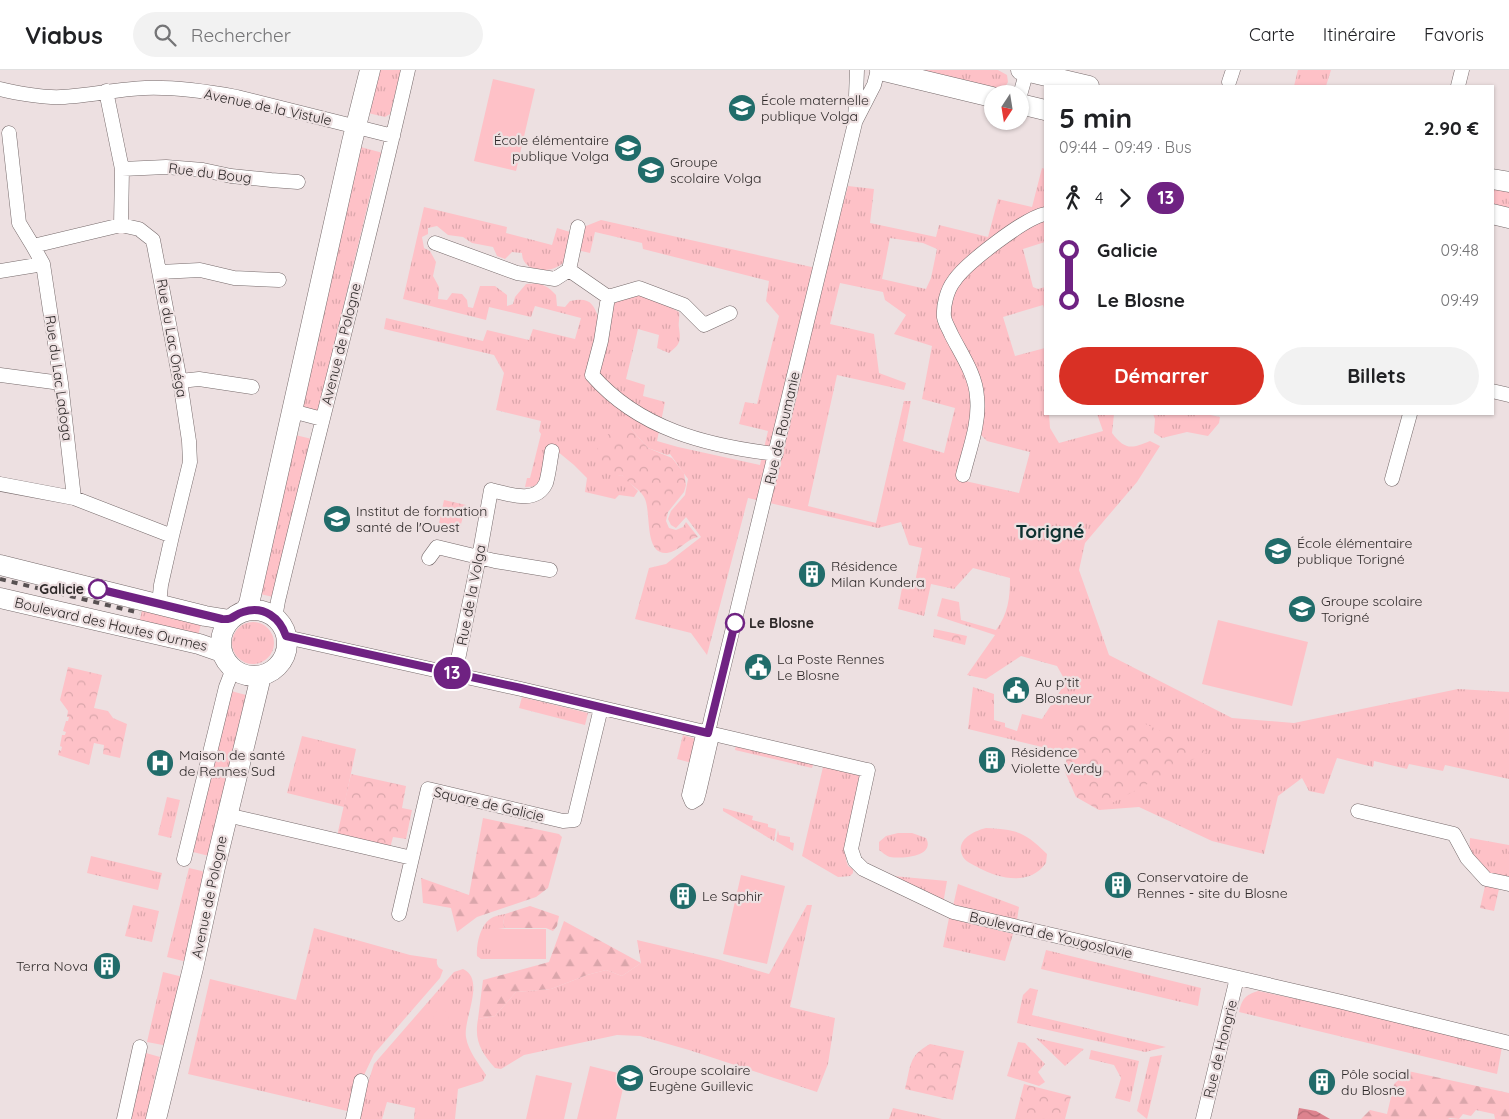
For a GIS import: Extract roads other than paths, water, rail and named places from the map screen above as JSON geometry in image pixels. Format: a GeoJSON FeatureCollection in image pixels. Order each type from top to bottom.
{"type":"FeatureCollection","features":[{"type":"Feature","properties":{"kind":"street"},"geometry":{"type":"LineString","coordinates":[[184,859],[226,687],[231,674],[221,635],[249,604],[370,70]]}},
{"type":"Feature","properties":{"kind":"street","name":"Avenue de Pologne"},"geometry":{"type":"LineString","coordinates":[[275,618],[408,70]]}},
{"type":"Feature","properties":{"kind":"street","name":"Rue de Roumanie"},"geometry":{"type":"LineString","coordinates":[[708,733],[855,122],[858,70]]}},
{"type":"Feature","properties":{"kind":"street"},"geometry":{"type":"LineString","coordinates":[[879,70],[984,95]]}},
{"type":"Feature","properties":{"kind":"street","name":"Rue de Roumanie"},"geometry":{"type":"LineString","coordinates":[[855,122],[874,85],[879,70]]}},
{"type":"Feature","properties":{"kind":"street"},"geometry":{"type":"LineString","coordinates":[[1022,85],[1025,70],[1085,85]]}},
{"type":"Feature","properties":{"kind":"street"},"geometry":{"type":"LineString","coordinates":[[1458,85],[1462,70]]}},
{"type":"Feature","properties":{"kind":"street","name":"Avenue de la Vistule"},"geometry":{"type":"LineString","coordinates":[[0,89],[60,98],[106,91],[146,88],[212,93],[237,97],[393,136]]}},
{"type":"Feature","properties":{"kind":"street"},"geometry":{"type":"LineString","coordinates":[[34,246],[121,226],[122,169],[106,91]]}},
{"type":"Feature","properties":{"kind":"street"},"geometry":{"type":"LineString","coordinates":[[1029,106],[1044,110]]}},
{"type":"Feature","properties":{"kind":"street","name":"Rue du Lac Ladoga"},"geometry":{"type":"LineString","coordinates":[[9,133],[20,223],[43,264],[61,383],[74,498]]}},
{"type":"Feature","properties":{"kind":"street","name":"Rue du Boug"},"geometry":{"type":"LineString","coordinates":[[122,169],[185,168],[231,176],[298,182]]}},
{"type":"Feature","properties":{"kind":"street"},"geometry":{"type":"LineString","coordinates":[[1494,178],[1509,182]]}},
{"type":"Feature","properties":{"kind":"street"},"geometry":{"type":"LineString","coordinates":[[963,475],[977,416],[978,397],[973,377],[944,318],[946,299],[953,281],[969,264],[1012,231],[1044,214]]}},
{"type":"Feature","properties":{"kind":"street"},"geometry":{"type":"LineString","coordinates":[[1494,214],[1509,218]]}},
{"type":"Feature","properties":{"kind":"street","name":"Rue du Lac Onéga"},"geometry":{"type":"LineString","coordinates":[[121,226],[139,229],[154,240],[180,381],[189,442],[190,462],[161,585],[159,604]]}},
{"type":"Feature","properties":{"kind":"street"},"geometry":{"type":"LineString","coordinates":[[435,243],[517,273],[555,279],[569,270],[578,227]]}},
{"type":"Feature","properties":{"kind":"street"},"geometry":{"type":"LineString","coordinates":[[0,271],[43,264]]}},
{"type":"Feature","properties":{"kind":"street"},"geometry":{"type":"LineString","coordinates":[[160,272],[200,270],[234,278],[279,280]]}},
{"type":"Feature","properties":{"kind":"street"},"geometry":{"type":"LineString","coordinates":[[569,270],[608,297]]}},
{"type":"Feature","properties":{"kind":"street"},"geometry":{"type":"LineString","coordinates":[[608,297],[639,288],[684,305],[704,325],[730,313]]}},
{"type":"Feature","properties":{"kind":"street"},"geometry":{"type":"LineString","coordinates":[[608,297],[601,341],[592,375],[617,400],[652,423],[688,436],[737,449],[776,454]]}},
{"type":"Feature","properties":{"kind":"street"},"geometry":{"type":"LineString","coordinates":[[0,374],[61,383]]}},
{"type":"Feature","properties":{"kind":"street"},"geometry":{"type":"LineString","coordinates":[[180,381],[199,380],[252,387]]}},
{"type":"Feature","properties":{"kind":"street"},"geometry":{"type":"LineString","coordinates":[[1494,392],[1509,396]]}},
{"type":"Feature","properties":{"kind":"street"},"geometry":{"type":"LineString","coordinates":[[292,411],[322,419]]}},
{"type":"Feature","properties":{"kind":"street"},"geometry":{"type":"LineString","coordinates":[[1392,479],[1410,415]]}},
{"type":"Feature","properties":{"kind":"street","name":"Rue de la Volga"},"geometry":{"type":"LineString","coordinates":[[456,674],[491,490],[517,496],[530,496],[540,491],[546,483],[552,451]]}},
{"type":"Feature","properties":{"kind":"street"},"geometry":{"type":"LineString","coordinates":[[0,484],[74,498],[172,536]]}},
{"type":"Feature","properties":{"kind":"street"},"geometry":{"type":"LineString","coordinates":[[428,558],[437,547],[495,561],[550,570]]}},
{"type":"Feature","properties":{"kind":"street"},"geometry":{"type":"LineString","coordinates":[[0,565],[205,616],[238,615],[261,610],[280,623],[286,636],[286,652],[278,667],[261,676],[244,675],[226,659]]}},
{"type":"Feature","properties":{"kind":"street","name":"Boulevard des Hautes Ourmes"},"geometry":{"type":"LineString","coordinates":[[0,598],[199,644],[226,659]]}},
{"type":"Feature","properties":{"kind":"street"},"geometry":{"type":"LineString","coordinates":[[286,636],[708,733]]}},
{"type":"Feature","properties":{"kind":"street","name":"Avenue de Pologne"},"geometry":{"type":"LineString","coordinates":[[156,1119],[194,968],[227,815],[261,676]]}},
{"type":"Feature","properties":{"kind":"street","name":"Square de Galicie"},"geometry":{"type":"LineString","coordinates":[[412,858],[428,789],[563,821],[574,820],[601,708]]}},
{"type":"Feature","properties":{"kind":"street","name":"Boulevard de Yougoslavie"},"geometry":{"type":"LineString","coordinates":[[708,733],[868,770],[850,849],[855,861],[870,872],[953,912],[1386,1012],[1509,1043]]}},
{"type":"Feature","properties":{"kind":"street"},"geometry":{"type":"LineString","coordinates":[[1358,811],[1454,834],[1467,858],[1486,879],[1509,884]]}},
{"type":"Feature","properties":{"kind":"street"},"geometry":{"type":"LineString","coordinates":[[227,815],[412,858],[399,914]]}},
{"type":"Feature","properties":{"kind":"street","name":"Rue de Hongrie"},"geometry":{"type":"LineString","coordinates":[[1203,1119],[1237,978]]}},
{"type":"Feature","properties":{"kind":"street"},"geometry":{"type":"LineString","coordinates":[[124,1119],[140,1047]]}},
{"type":"Feature","properties":{"kind":"street"},"geometry":{"type":"LineString","coordinates":[[353,1119],[361,1081]]}},
{"type":"Feature","properties":{"kind":"water"},"geometry":{"type":"Polygon","coordinates":[[[1299,1108],[1316,1111],[1330,1119],[1297,1119],[1299,1108]]]}},
{"type":"Feature","properties":{"kind":"railway"},"geometry":{"type":"LineString","coordinates":[[0,579],[140,613]]}},
{"type":"Feature","properties":{"kind":"place","name":"École maternelle publique Volga"},"geometry":{"type":"Point","coordinates":[742,108]}},
{"type":"Feature","properties":{"kind":"place","name":"École élémentaire publique Volga"},"geometry":{"type":"Point","coordinates":[628,148]}},
{"type":"Feature","properties":{"kind":"place","name":"Groupe scolaire Volga"},"geometry":{"type":"Point","coordinates":[651,170]}},
{"type":"Feature","properties":{"kind":"place","name":"Institut de formation santé de l'Ouest"},"geometry":{"type":"Point","coordinates":[337,519]}},
{"type":"Feature","properties":{"kind":"place","name":"École élémentaire publique Torigné"},"geometry":{"type":"Point","coordinates":[1278,551]}},
{"type":"Feature","properties":{"kind":"place","name":"Résidence Milan Kundera"},"geometry":{"type":"Point","coordinates":[812,574]}},
{"type":"Feature","properties":{"kind":"place","name":"Galicie"},"geometry":{"type":"Point","coordinates":[98,589]}},
{"type":"Feature","properties":{"kind":"place","name":"Groupe scolaire Torigné"},"geometry":{"type":"Point","coordinates":[1302,609]}},
{"type":"Feature","properties":{"kind":"place","name":"Le Blosne"},"geometry":{"type":"Point","coordinates":[735,623]}},
{"type":"Feature","properties":{"kind":"place","name":"La Poste Rennes Le Blosne"},"geometry":{"type":"Point","coordinates":[758,667]}},
{"type":"Feature","properties":{"kind":"place","name":"Au p’tit Blosneur"},"geometry":{"type":"Point","coordinates":[1016,690]}},
{"type":"Feature","properties":{"kind":"place","name":"Résidence Violette Verdy"},"geometry":{"type":"Point","coordinates":[992,760]}},
{"type":"Feature","properties":{"kind":"place","name":"Maison de santé de Rennes Sud"},"geometry":{"type":"Point","coordinates":[160,763]}},
{"type":"Feature","properties":{"kind":"place","name":"Conservatoire de Rennes - site du Blosne"},"geometry":{"type":"Point","coordinates":[1118,885]}},
{"type":"Feature","properties":{"kind":"place","name":"Le Saphir"},"geometry":{"type":"Point","coordinates":[683,896]}},
{"type":"Feature","properties":{"kind":"place","name":"Terra Nova"},"geometry":{"type":"Point","coordinates":[107,966]}},
{"type":"Feature","properties":{"kind":"place","name":"Groupe scolaire Eugène Guillevic"},"geometry":{"type":"Point","coordinates":[630,1078]}},
{"type":"Feature","properties":{"kind":"place","name":"Pôle social du Blosne"},"geometry":{"type":"Point","coordinates":[1322,1082]}},
{"type":"Feature","properties":{"kind":"district","name":"Torigné"},"geometry":{"type":"Point","coordinates":[1050,531]}}]}
